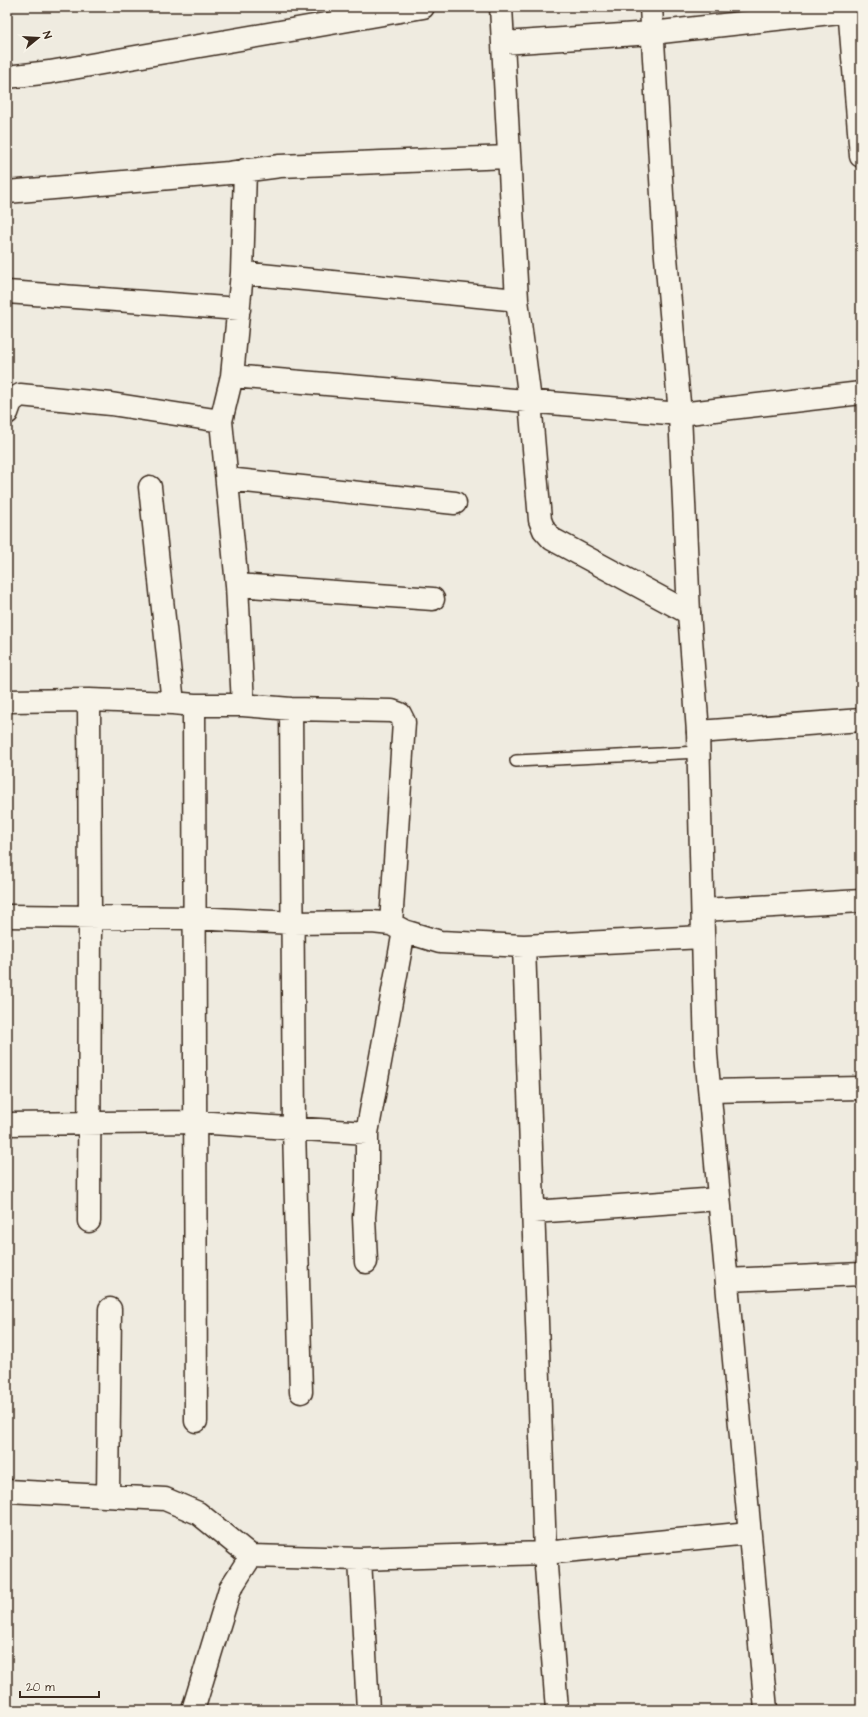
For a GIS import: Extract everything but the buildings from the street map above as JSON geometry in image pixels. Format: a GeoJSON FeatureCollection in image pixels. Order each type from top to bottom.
{"type":"FeatureCollection","features":[{"type":"Feature","properties":{"kind":"street"},"geometry":{"type":"LineString","coordinates":[[7,77],[50,72],[423,7]]}},
{"type":"Feature","properties":{"kind":"street"},"geometry":{"type":"LineString","coordinates":[[501,7],[517,300],[530,402],[540,520],[544,530],[552,539],[689,613]]}},
{"type":"Feature","properties":{"kind":"street"},"geometry":{"type":"LineString","coordinates":[[651,7],[665,246],[680,414],[689,613],[698,742],[706,1054],[766,1710]]}},
{"type":"Feature","properties":{"kind":"street"},"geometry":{"type":"LineString","coordinates":[[503,43],[652,33],[849,9],[861,156]]}},
{"type":"Feature","properties":{"kind":"street"},"geometry":{"type":"LineString","coordinates":[[7,192],[229,173],[280,166],[509,157]]}},
{"type":"Feature","properties":{"kind":"street"},"geometry":{"type":"LineString","coordinates":[[243,705],[237,585],[221,421],[232,376],[239,309],[242,273],[244,170]]}},
{"type":"Feature","properties":{"kind":"street"},"geometry":{"type":"LineString","coordinates":[[242,273],[517,300]]}},
{"type":"Feature","properties":{"kind":"street"},"geometry":{"type":"LineString","coordinates":[[7,292],[239,309]]}},
{"type":"Feature","properties":{"kind":"street"},"geometry":{"type":"LineString","coordinates":[[232,376],[680,414],[861,394]]}},
{"type":"Feature","properties":{"kind":"street"},"geometry":{"type":"LineString","coordinates":[[7,413],[11,402],[20,395],[111,404],[221,421]]}},
{"type":"Feature","properties":{"kind":"street"},"geometry":{"type":"LineString","coordinates":[[227,479],[456,503]]}},
{"type":"Feature","properties":{"kind":"street"},"geometry":{"type":"LineString","coordinates":[[150,488],[183,704],[194,918],[196,1421]]}},
{"type":"Feature","properties":{"kind":"street"},"geometry":{"type":"LineString","coordinates":[[237,585],[433,599]]}},
{"type":"Feature","properties":{"kind":"street"},"geometry":{"type":"LineString","coordinates":[[7,700],[89,700],[243,705],[291,709],[392,712],[400,714],[404,722],[398,928],[367,1132],[367,1181],[364,1217],[366,1262]]}},
{"type":"Feature","properties":{"kind":"street"},"geometry":{"type":"LineString","coordinates":[[89,700],[89,1221]]}},
{"type":"Feature","properties":{"kind":"street"},"geometry":{"type":"LineString","coordinates":[[291,709],[294,1128],[301,1392]]}},
{"type":"Feature","properties":{"kind":"street"},"geometry":{"type":"LineString","coordinates":[[698,742],[861,720]]}},
{"type":"Feature","properties":{"kind":"street"},"geometry":{"type":"LineString","coordinates":[[703,910],[861,901]]}},
{"type":"Feature","properties":{"kind":"street"},"geometry":{"type":"LineString","coordinates":[[7,916],[194,918],[293,923],[372,922],[398,928],[440,942],[524,946],[703,937]]}},
{"type":"Feature","properties":{"kind":"street"},"geometry":{"type":"LineString","coordinates":[[524,946],[545,1553],[557,1710]]}},
{"type":"Feature","properties":{"kind":"street"},"geometry":{"type":"LineString","coordinates":[[710,1091],[861,1088]]}},
{"type":"Feature","properties":{"kind":"street"},"geometry":{"type":"LineString","coordinates":[[7,1124],[196,1122],[367,1132]]}},
{"type":"Feature","properties":{"kind":"street"},"geometry":{"type":"LineString","coordinates":[[533,1212],[719,1199]]}},
{"type":"Feature","properties":{"kind":"street"},"geometry":{"type":"LineString","coordinates":[[727,1280],[861,1274]]}},
{"type":"Feature","properties":{"kind":"street"},"geometry":{"type":"LineString","coordinates":[[108,1496],[110,1309]]}},
{"type":"Feature","properties":{"kind":"street"},"geometry":{"type":"LineString","coordinates":[[7,1491],[165,1499],[198,1514],[252,1556],[360,1559],[545,1553],[749,1533]]}},
{"type":"Feature","properties":{"kind":"street"},"geometry":{"type":"LineString","coordinates":[[193,1710],[230,1589],[252,1556]]}},
{"type":"Feature","properties":{"kind":"street"},"geometry":{"type":"LineString","coordinates":[[360,1559],[368,1710]]}},
{"type":"Feature","properties":{"kind":"lane"},"geometry":{"type":"LineString","coordinates":[[516,761],[698,742]]}}]}
